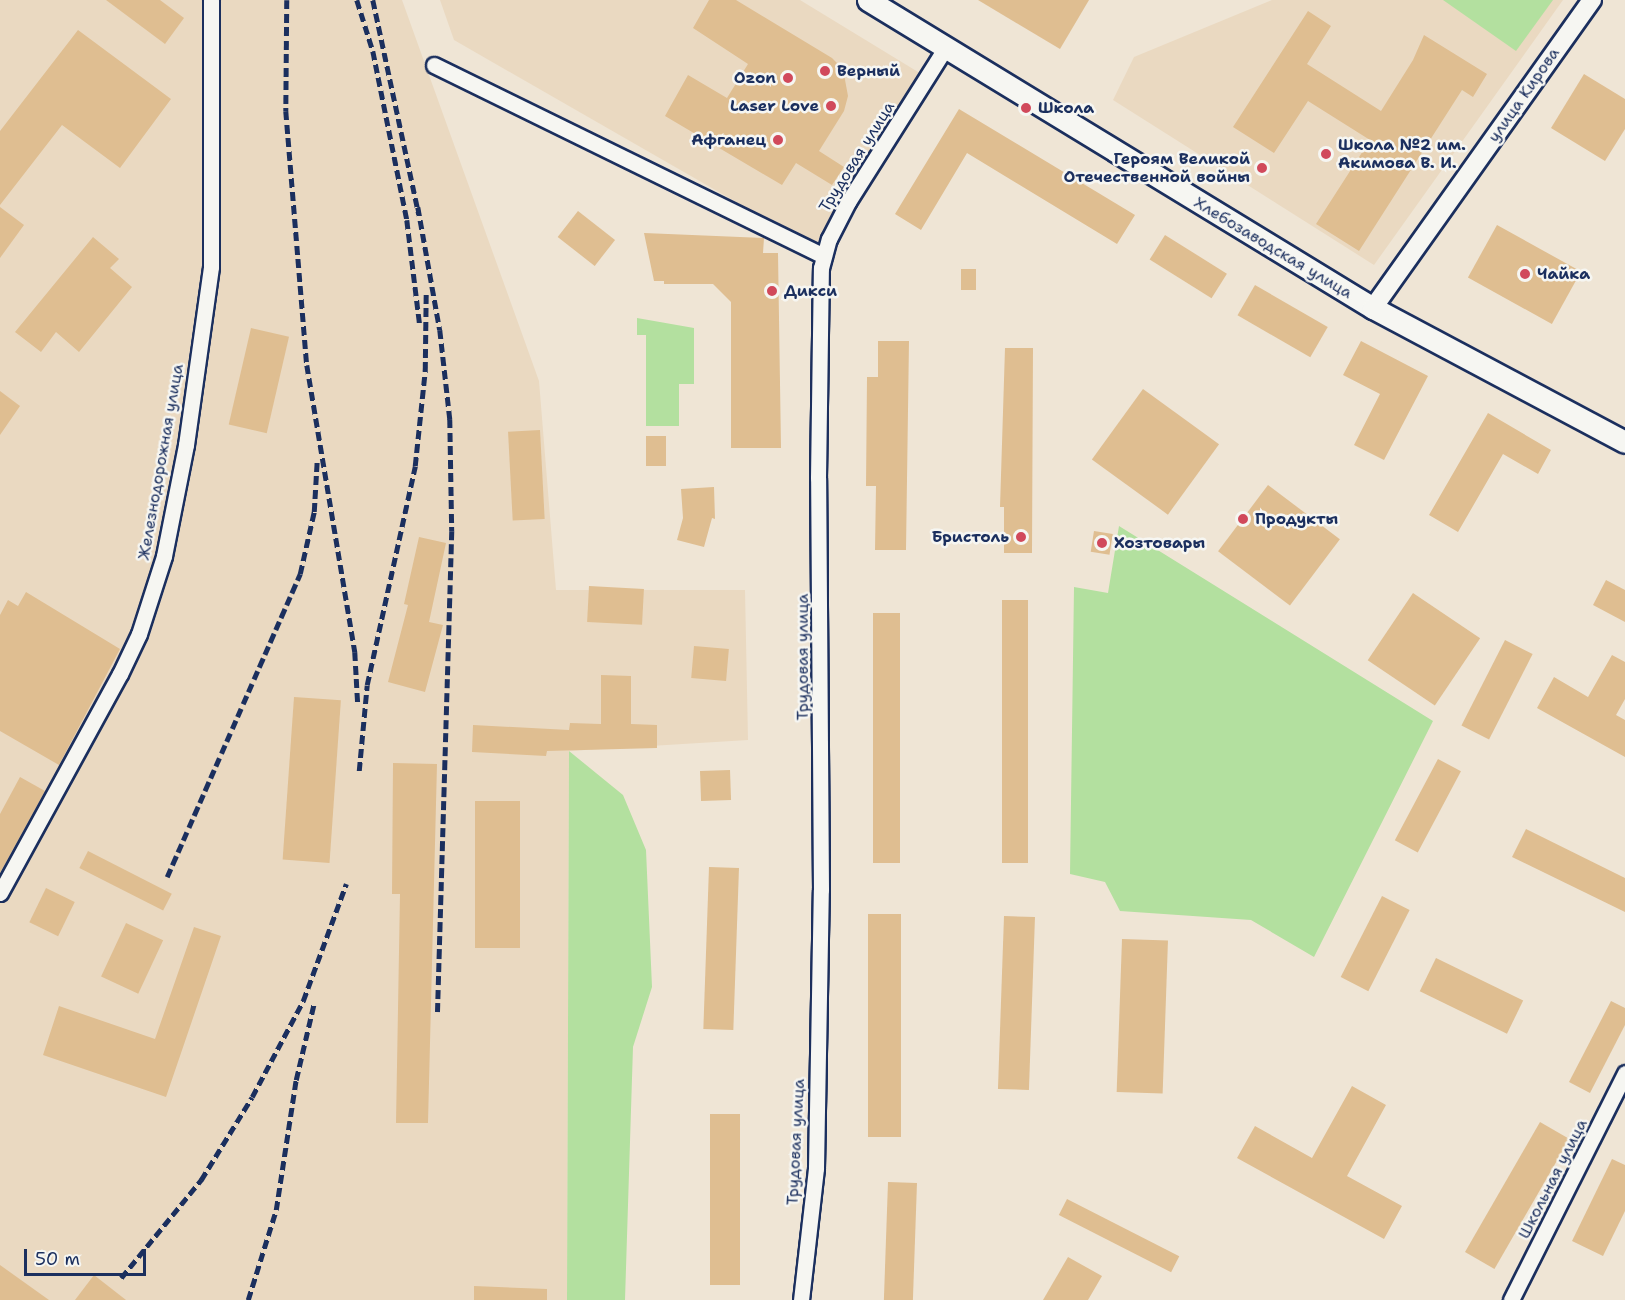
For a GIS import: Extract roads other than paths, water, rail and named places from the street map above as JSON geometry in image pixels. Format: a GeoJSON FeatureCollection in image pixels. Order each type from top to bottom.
{"type":"FeatureCollection","features":[{"type":"Feature","properties":{"kind":"main road","name":"Хлебозаводская улица"},"geometry":{"type":"LineString","coordinates":[[868,0],[1373,308],[1625,442]]}},
{"type":"Feature","properties":{"kind":"street","name":"Железнодорожная улица"},"geometry":{"type":"LineString","coordinates":[[0,893],[124,664],[164,556],[186,445],[211,267],[211,0]]}},
{"type":"Feature","properties":{"kind":"street","name":"улица Кирова"},"geometry":{"type":"LineString","coordinates":[[1373,308],[1592,0]]}},
{"type":"Feature","properties":{"kind":"street","name":"Трудовая улица"},"geometry":{"type":"LineString","coordinates":[[801,1300],[816,1168],[821,890],[819,303],[824,256],[848,202],[946,47]]}},
{"type":"Feature","properties":{"kind":"street"},"geometry":{"type":"LineString","coordinates":[[434,65],[824,256]]}},
{"type":"Feature","properties":{"kind":"street","name":"Школьная улица"},"geometry":{"type":"LineString","coordinates":[[1511,1300],[1625,1073]]}},
{"type":"Feature","properties":{"kind":"railway"},"geometry":{"type":"LineString","coordinates":[[287,0],[286,111],[307,365],[355,652],[358,705]]}},
{"type":"Feature","properties":{"kind":"railway"},"geometry":{"type":"LineString","coordinates":[[357,0],[373,51],[407,220],[420,326]]}},
{"type":"Feature","properties":{"kind":"railway"},"geometry":{"type":"LineString","coordinates":[[373,0],[419,214]]}},
{"type":"Feature","properties":{"kind":"railway"},"geometry":{"type":"LineString","coordinates":[[418,207],[440,330],[450,419],[452,531],[438,1015]]}},
{"type":"Feature","properties":{"kind":"railway"},"geometry":{"type":"LineString","coordinates":[[359,771],[367,685],[415,466],[425,371],[426,292]]}},
{"type":"Feature","properties":{"kind":"railway"},"geometry":{"type":"LineString","coordinates":[[167,877],[300,574],[314,512],[317,460]]}},
{"type":"Feature","properties":{"kind":"railway"},"geometry":{"type":"LineString","coordinates":[[121,1278],[201,1180],[252,1097],[303,1001],[346,884]]}},
{"type":"Feature","properties":{"kind":"railway"},"geometry":{"type":"LineString","coordinates":[[248,1300],[276,1210],[296,1080],[314,1003]]}},
{"type":"Feature","properties":{"kind":"place","name":"Верный"},"geometry":{"type":"Point","coordinates":[825,71]}},
{"type":"Feature","properties":{"kind":"place","name":"Ozon"},"geometry":{"type":"Point","coordinates":[788,78]}},
{"type":"Feature","properties":{"kind":"place","name":"Laser Love"},"geometry":{"type":"Point","coordinates":[831,106]}},
{"type":"Feature","properties":{"kind":"place","name":"Школа"},"geometry":{"type":"Point","coordinates":[1026,108]}},
{"type":"Feature","properties":{"kind":"place","name":"Афганец"},"geometry":{"type":"Point","coordinates":[778,140]}},
{"type":"Feature","properties":{"kind":"place","name":"Школа №2 им. Акимова В. И."},"geometry":{"type":"Point","coordinates":[1326,154]}},
{"type":"Feature","properties":{"kind":"place","name":"Героям Великой Отечественной войны"},"geometry":{"type":"Point","coordinates":[1262,168]}},
{"type":"Feature","properties":{"kind":"place","name":"Чайка"},"geometry":{"type":"Point","coordinates":[1525,274]}},
{"type":"Feature","properties":{"kind":"place","name":"Дикси"},"geometry":{"type":"Point","coordinates":[772,291]}},
{"type":"Feature","properties":{"kind":"place","name":"Продукты"},"geometry":{"type":"Point","coordinates":[1243,519]}},
{"type":"Feature","properties":{"kind":"place","name":"Бристоль"},"geometry":{"type":"Point","coordinates":[1021,537]}},
{"type":"Feature","properties":{"kind":"place","name":"Хозтовары"},"geometry":{"type":"Point","coordinates":[1102,543]}}]}
